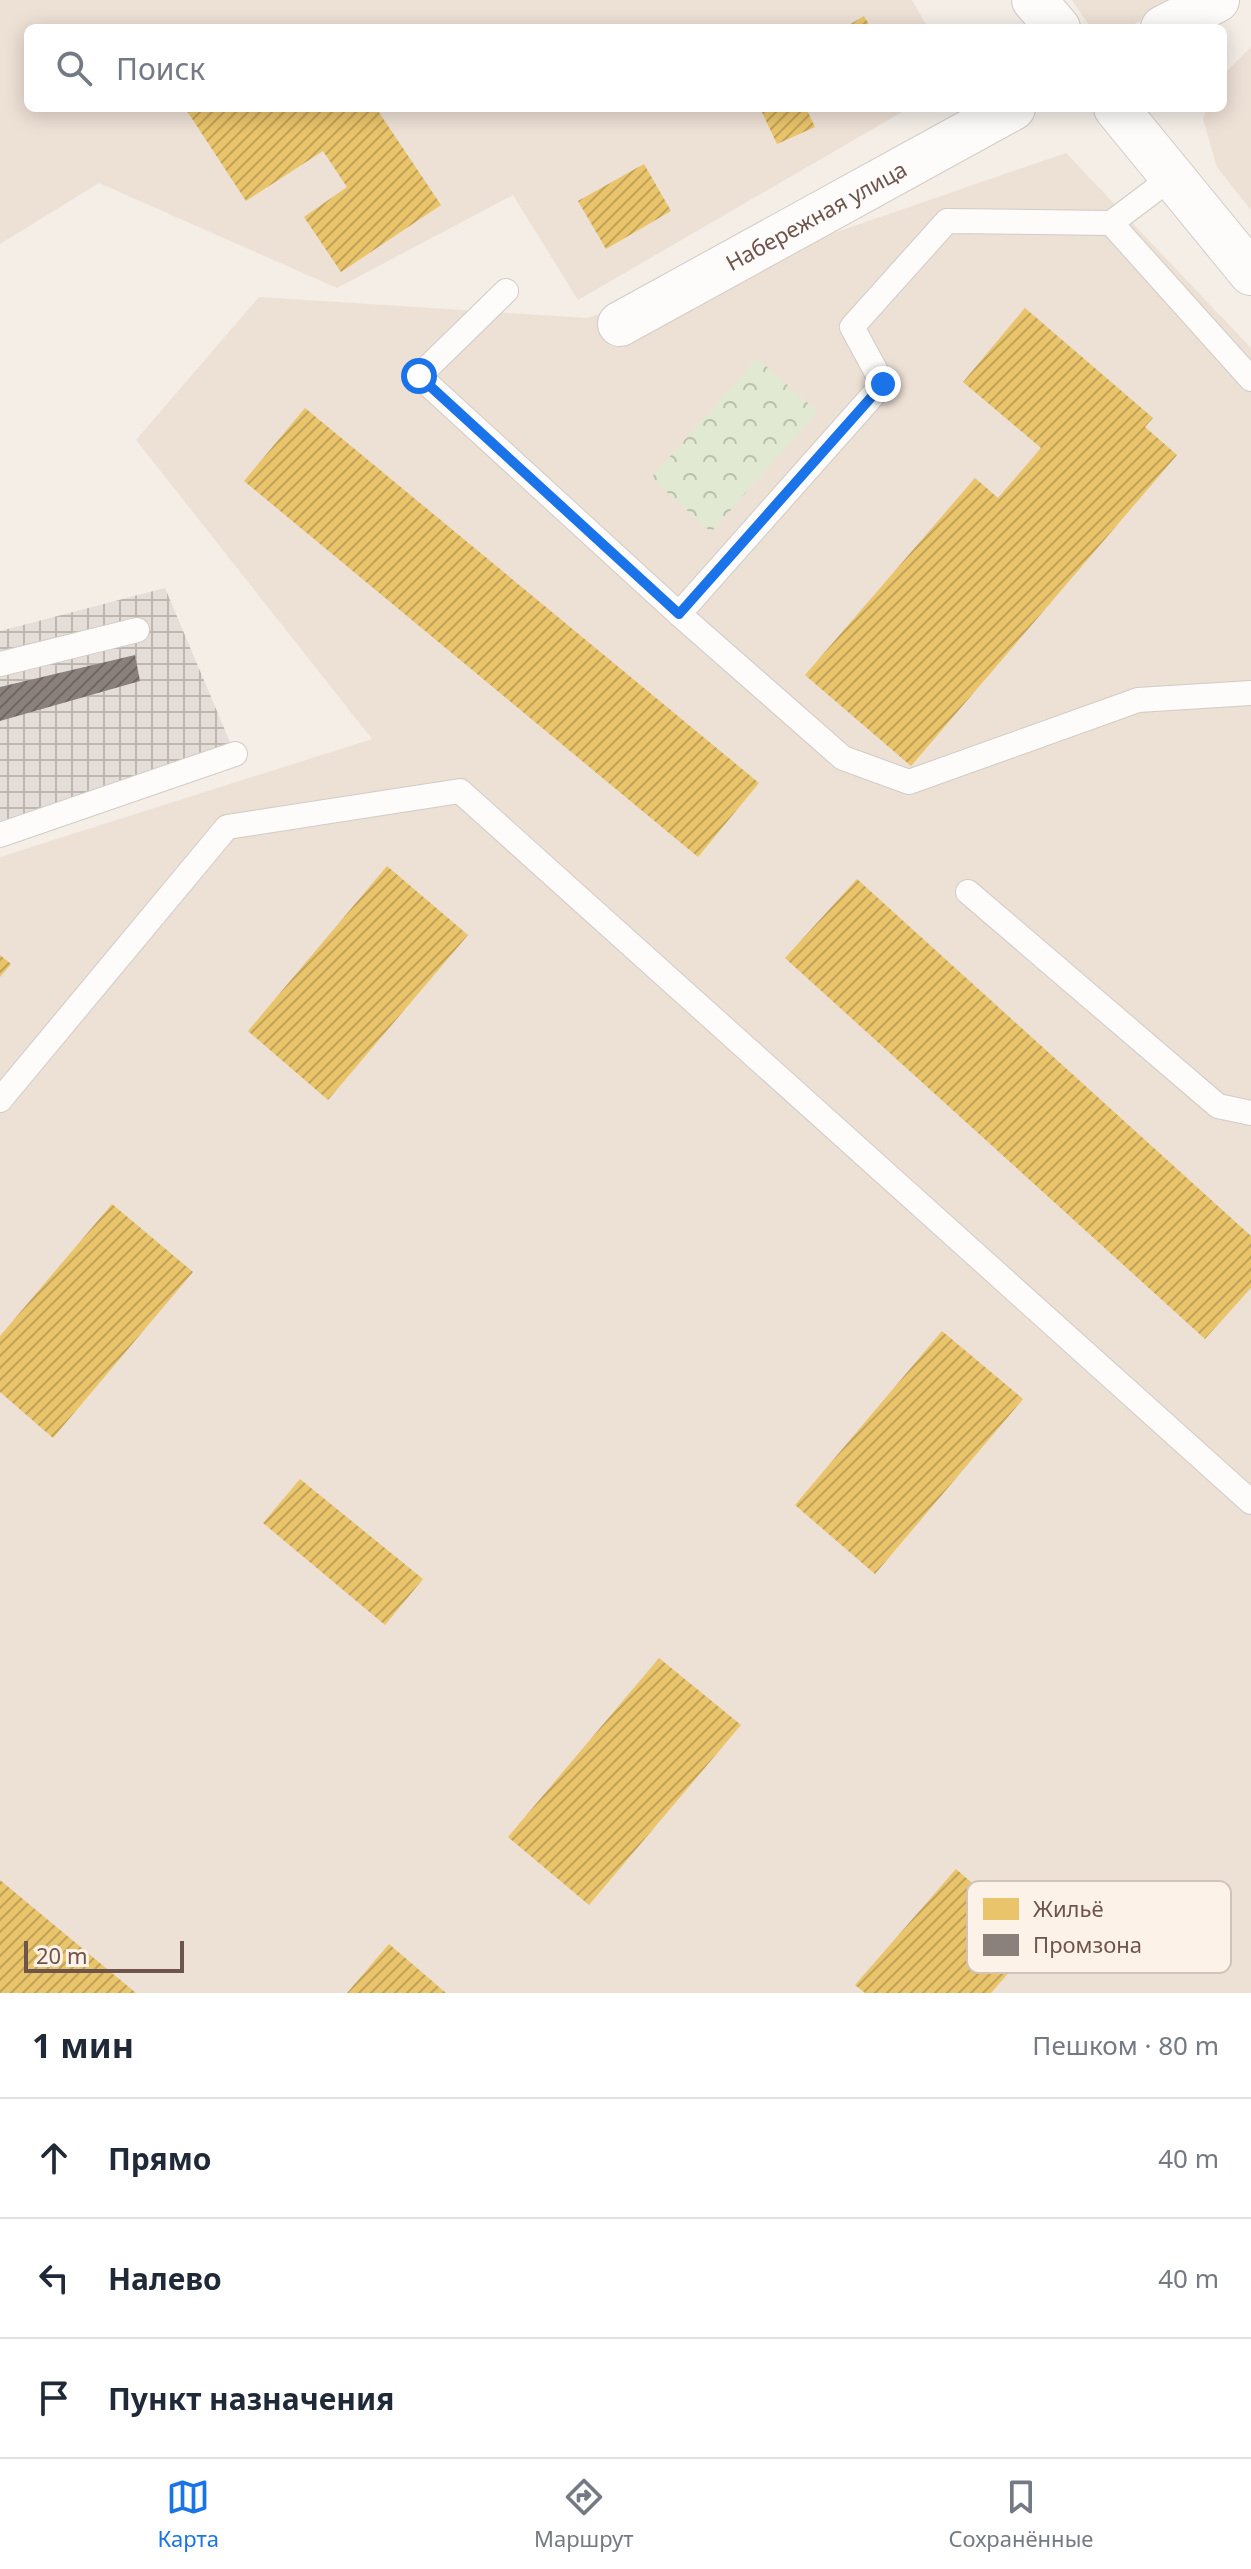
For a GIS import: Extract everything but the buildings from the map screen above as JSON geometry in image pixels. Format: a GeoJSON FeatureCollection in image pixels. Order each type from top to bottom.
{"type":"FeatureCollection","features":[{"type":"Feature","properties":{"kind":"street"},"geometry":{"type":"LineString","coordinates":[[1034,0],[1055,24]]}},
{"type":"Feature","properties":{"kind":"street"},"geometry":{"type":"LineString","coordinates":[[1171,24],[1217,0]]}},
{"type":"Feature","properties":{"kind":"street","name":"Набережная улица"},"geometry":{"type":"LineString","coordinates":[[620,324],[1006,112]]}},
{"type":"Feature","properties":{"kind":"street"},"geometry":{"type":"LineString","coordinates":[[1119,112],[1251,273]]}},
{"type":"Feature","properties":{"kind":"lane"},"geometry":{"type":"LineString","coordinates":[[679,614],[883,384],[852,327],[947,221],[1111,223],[1172,177]]}},
{"type":"Feature","properties":{"kind":"lane"},"geometry":{"type":"LineString","coordinates":[[1111,223],[1251,379]]}},
{"type":"Feature","properties":{"kind":"lane"},"geometry":{"type":"LineString","coordinates":[[506,291],[419,376],[679,614],[843,758],[909,782],[1138,700],[1251,693]]}},
{"type":"Feature","properties":{"kind":"lane"},"geometry":{"type":"LineString","coordinates":[[0,664],[137,630]]}},
{"type":"Feature","properties":{"kind":"lane"},"geometry":{"type":"LineString","coordinates":[[0,835],[235,754]]}},
{"type":"Feature","properties":{"kind":"lane"},"geometry":{"type":"LineString","coordinates":[[0,1100],[227,827],[460,791],[1251,1502]]}},
{"type":"Feature","properties":{"kind":"lane"},"geometry":{"type":"LineString","coordinates":[[968,892],[1218,1106],[1251,1113]]}},
{"type":"Feature","properties":{"kind":"shaded area"},"geometry":{"type":"Polygon","coordinates":[[[0,0],[912,0],[926,24],[24,24],[24,112],[902,112],[578,300],[513,195],[337,288],[99,183],[0,244],[0,0]]]}},
{"type":"Feature","properties":{"kind":"shaded area"},"geometry":{"type":"Polygon","coordinates":[[[1072,0],[1180,0],[1135,24],[1088,24],[1072,0]]]}},
{"type":"Feature","properties":{"kind":"shaded area"},"geometry":{"type":"Polygon","coordinates":[[[1251,47],[1251,210],[1217,167],[1203,119],[1206,112],[1227,112],[1227,71],[1251,47]]]}},
{"type":"Feature","properties":{"kind":"shaded area"},"geometry":{"type":"Polygon","coordinates":[[[1066,153],[1251,348],[1251,1993],[0,1993],[0,857],[372,739],[136,440],[259,297],[587,318],[1066,153]]]}},
{"type":"Feature","properties":{"kind":"shaded area"},"geometry":{"type":"Polygon","coordinates":[[[165,588],[235,754],[0,835],[0,631],[165,588]]]}},
{"type":"Feature","properties":{"kind":"green space"},"geometry":{"type":"Polygon","coordinates":[[[757,358],[818,412],[711,532],[651,478],[757,358]]]}},
{"type":"Feature","properties":{"kind":"route"},"geometry":{"type":"LineString","coordinates":[[419,376],[679,614],[883,384]]}}]}
